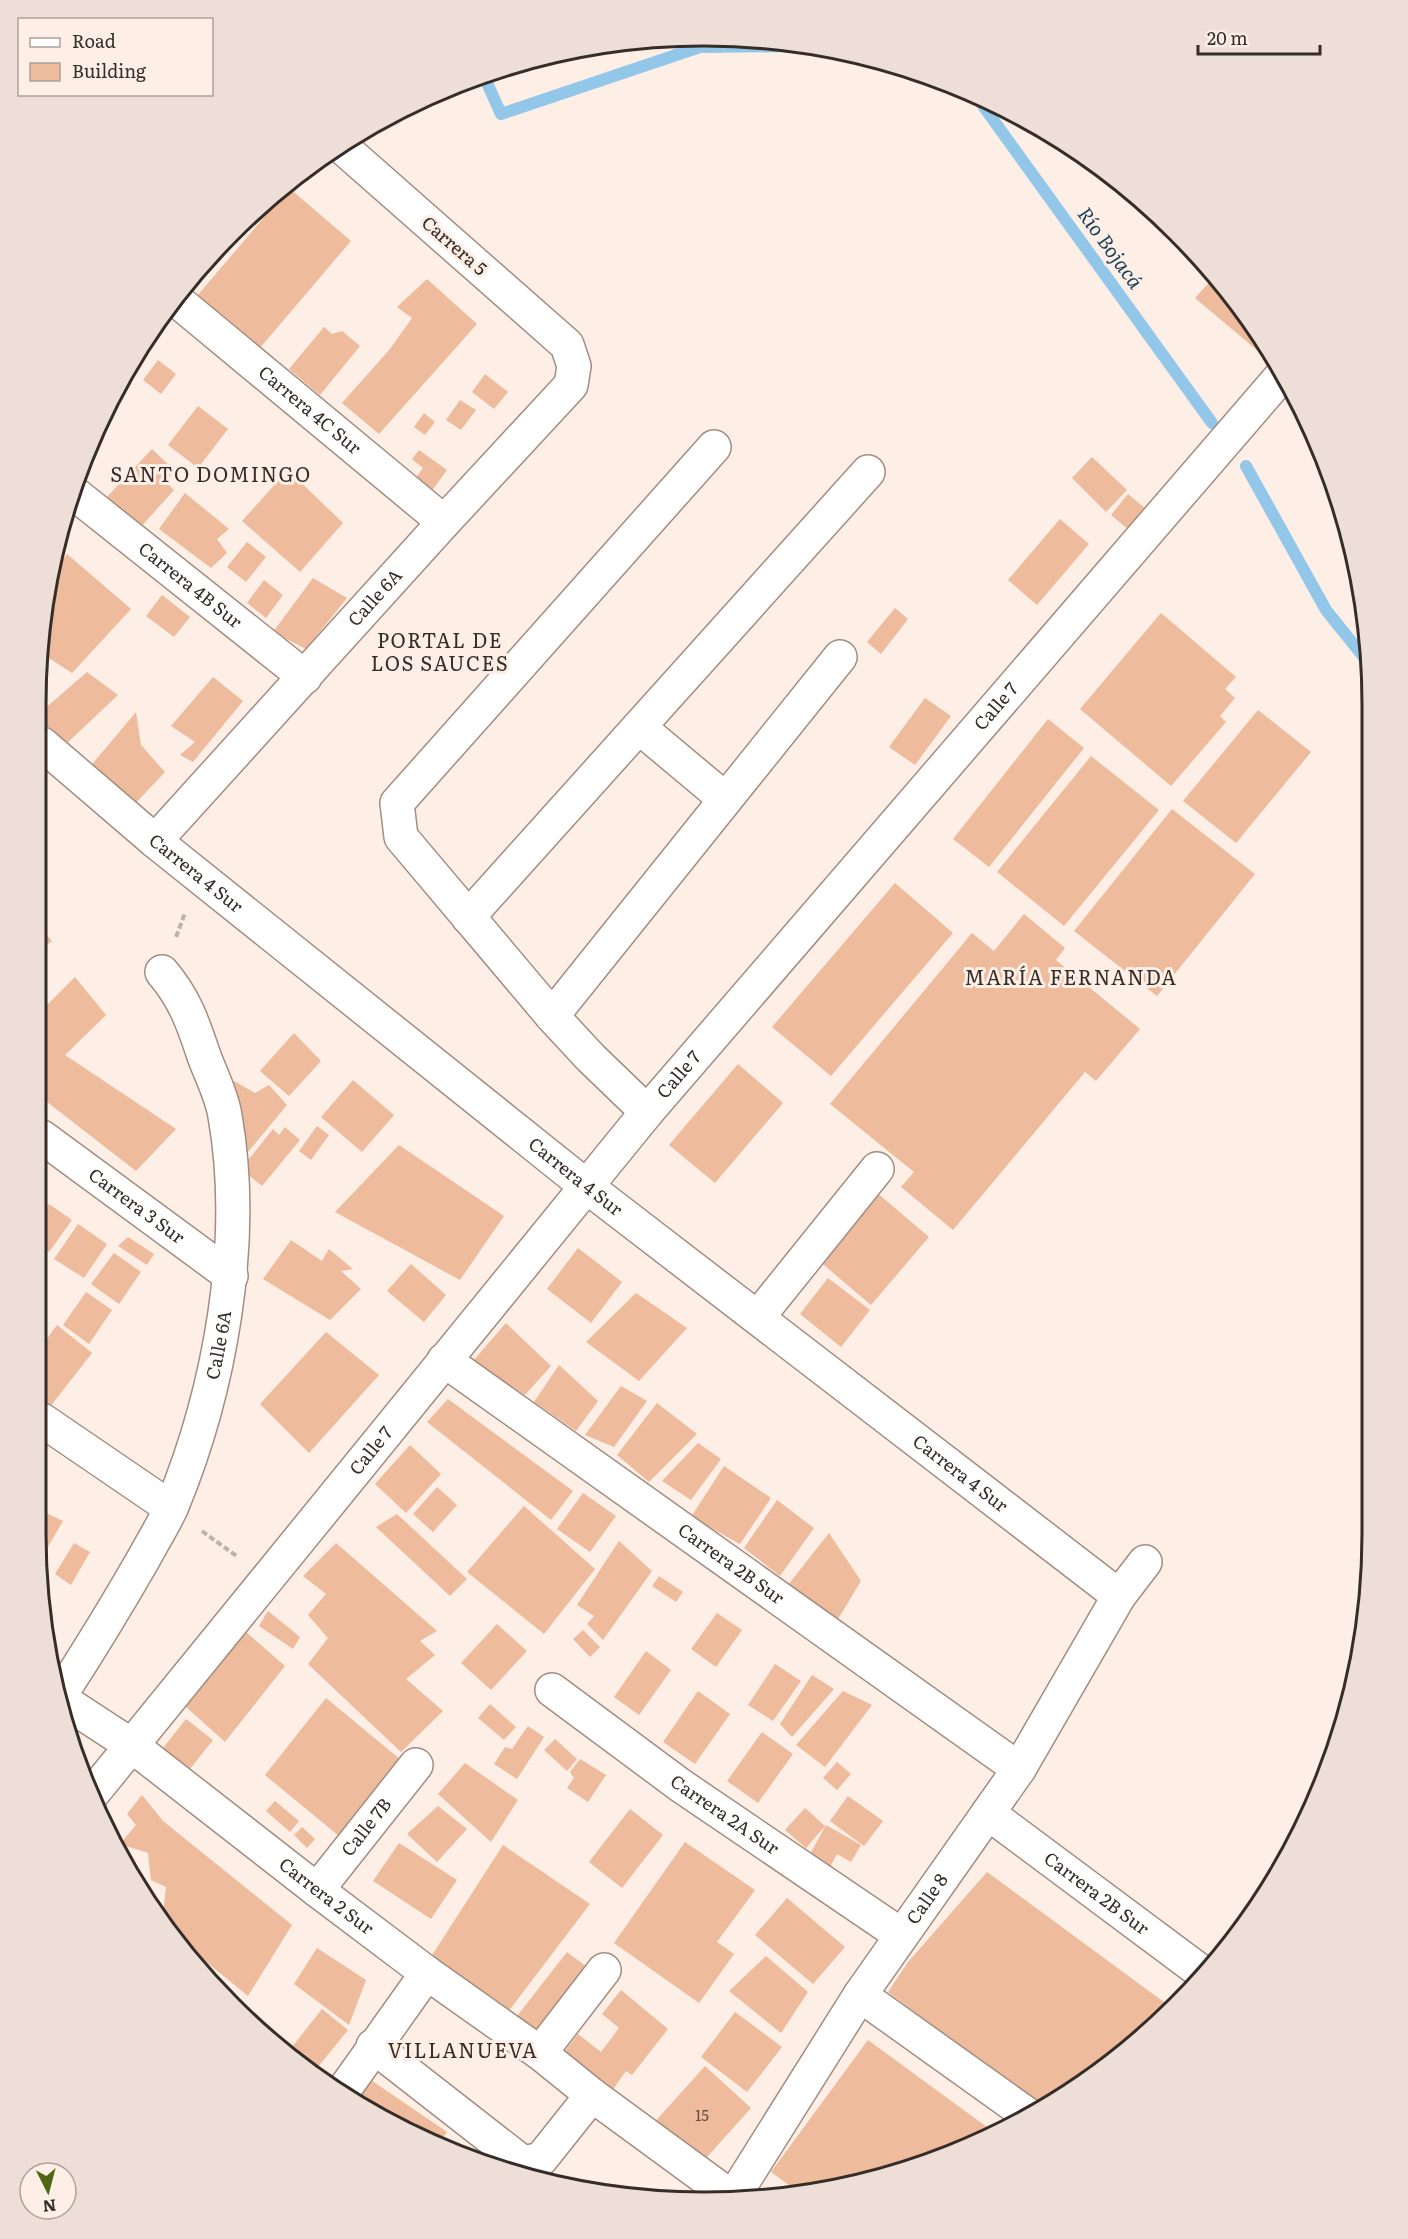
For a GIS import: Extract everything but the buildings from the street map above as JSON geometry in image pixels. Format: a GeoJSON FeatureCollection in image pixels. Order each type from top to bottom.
{"type":"FeatureCollection","features":[{"type":"Feature","properties":{"kind":"street","name":"Carrera 5"},"geometry":{"type":"LineString","coordinates":[[348,152],[567,345]]}},
{"type":"Feature","properties":{"kind":"street","name":"Carrera 4C Sur"},"geometry":{"type":"LineString","coordinates":[[182,304],[444,522]]}},
{"type":"Feature","properties":{"kind":"street","name":"Calle 6A"},"geometry":{"type":"LineString","coordinates":[[155,841],[571,385],[573,366],[567,345]]}},
{"type":"Feature","properties":{"kind":"street","name":"Calle 7"},"geometry":{"type":"LineString","coordinates":[[97,1788],[647,1112],[1277,382]]}},
{"type":"Feature","properties":{"kind":"street"},"geometry":{"type":"LineString","coordinates":[[647,1112],[590,1057],[552,1016],[401,837],[397,803],[714,447]]}},
{"type":"Feature","properties":{"kind":"street"},"geometry":{"type":"LineString","coordinates":[[468,917],[868,472]]}},
{"type":"Feature","properties":{"kind":"street","name":"Carrera 4B Sur"},"geometry":{"type":"LineString","coordinates":[[80,498],[305,677]]}},
{"type":"Feature","properties":{"kind":"street"},"geometry":{"type":"LineString","coordinates":[[552,1016],[840,657]]}},
{"type":"Feature","properties":{"kind":"street"},"geometry":{"type":"LineString","coordinates":[[639,727],[725,800]]}},
{"type":"Feature","properties":{"kind":"street","name":"Carrera 4 Sur"},"geometry":{"type":"LineString","coordinates":[[46,747],[155,841],[586,1186],[1119,1596]]}},
{"type":"Feature","properties":{"kind":"street","name":"Calle 6A"},"geometry":{"type":"LineString","coordinates":[[65,1688],[108,1621],[171,1508],[191,1454],[212,1376],[231,1276],[232,1184],[225,1114],[188,1011],[177,989],[162,972]]}},
{"type":"Feature","properties":{"kind":"street","name":"Carrera 3 Sur"},"geometry":{"type":"LineString","coordinates":[[46,1140],[231,1276]]}},
{"type":"Feature","properties":{"kind":"street"},"geometry":{"type":"LineString","coordinates":[[758,1317],[877,1169]]}},
{"type":"Feature","properties":{"kind":"street","name":"Carrera 2B Sur"},"geometry":{"type":"LineString","coordinates":[[444,1360],[1019,1769]]}},
{"type":"Feature","properties":{"kind":"street"},"geometry":{"type":"LineString","coordinates":[[46,1423],[171,1508]]}},
{"type":"Feature","properties":{"kind":"street","name":"Calle 8"},"geometry":{"type":"LineString","coordinates":[[738,2191],[860,1995],[1019,1769],[1119,1596],[1145,1562]]}},
{"type":"Feature","properties":{"kind":"street","name":"Carrera 2A Sur"},"geometry":{"type":"LineString","coordinates":[[552,1690],[680,1785],[901,1935]]}},
{"type":"Feature","properties":{"kind":"street","name":"Carrera 2 Sur"},"geometry":{"type":"LineString","coordinates":[[69,1703],[131,1745],[427,1973],[540,2053],[591,2094],[723,2192]]}},
{"type":"Feature","properties":{"kind":"street","name":"Calle 7B"},"geometry":{"type":"LineString","coordinates":[[317,1890],[416,1765]]}},
{"type":"Feature","properties":{"kind":"street","name":"Carrera 2B Sur"},"geometry":{"type":"LineString","coordinates":[[988,1813],[1197,1970]]}},
{"type":"Feature","properties":{"kind":"street"},"geometry":{"type":"LineString","coordinates":[[540,2053],[604,1970]]}},
{"type":"Feature","properties":{"kind":"street"},"geometry":{"type":"LineString","coordinates":[[346,2086],[427,1973]]}},
{"type":"Feature","properties":{"kind":"street"},"geometry":{"type":"LineString","coordinates":[[860,1995],[1021,2110]]}},
{"type":"Feature","properties":{"kind":"street"},"geometry":{"type":"LineString","coordinates":[[373,2046],[523,2163],[541,2159],[591,2094]]}},
{"type":"Feature","properties":{"kind":"path"},"geometry":{"type":"LineString","coordinates":[[162,972],[199,876]]}},
{"type":"Feature","properties":{"kind":"path"},"geometry":{"type":"LineString","coordinates":[[171,1508],[268,1578]]}},
{"type":"Feature","properties":{"kind":"waterway","name":"Río Bojacá"},"geometry":{"type":"LineString","coordinates":[[487,83],[501,114],[700,47],[721,47]]}},
{"type":"Feature","properties":{"kind":"waterway","name":"Río Bojacá"},"geometry":{"type":"LineString","coordinates":[[986,110],[1212,423]]}},
{"type":"Feature","properties":{"kind":"waterway","name":"Río Bojacá"},"geometry":{"type":"LineString","coordinates":[[1246,466],[1326,610],[1359,651]]}},
{"type":"Feature","properties":{"kind":"district","name":"SANTO DOMINGO"},"geometry":{"type":"Point","coordinates":[211,475]}},
{"type":"Feature","properties":{"kind":"district","name":"PORTAL DE LOS SAUCES"},"geometry":{"type":"Point","coordinates":[440,652]}},
{"type":"Feature","properties":{"kind":"district","name":"MARÍA FERNANDA"},"geometry":{"type":"Point","coordinates":[1071,978]}},
{"type":"Feature","properties":{"kind":"district","name":"VILLANUEVA"},"geometry":{"type":"Point","coordinates":[463,2051]}}]}
